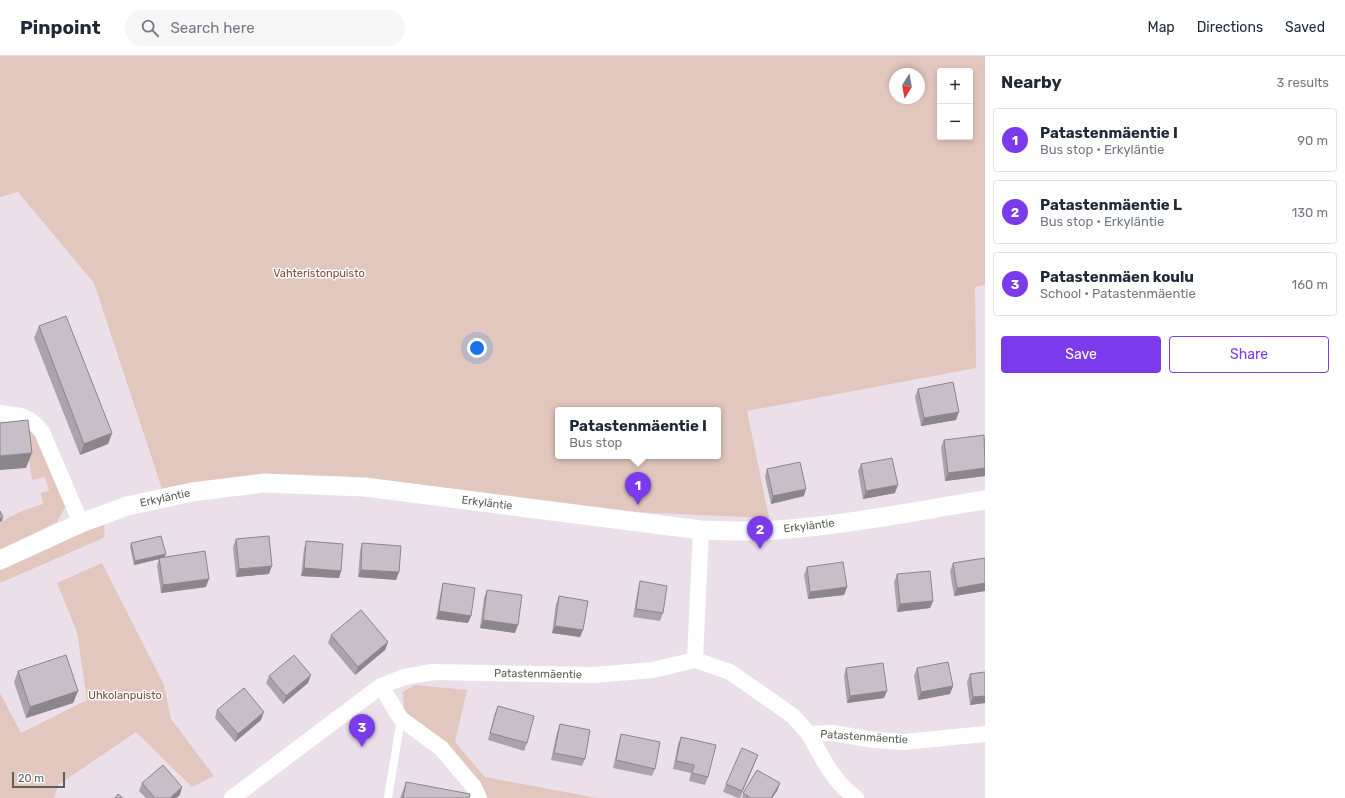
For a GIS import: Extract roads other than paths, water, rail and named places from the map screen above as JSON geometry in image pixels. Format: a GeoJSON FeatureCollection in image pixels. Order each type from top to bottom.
{"type":"FeatureCollection","features":[{"type":"Feature","properties":{"kind":"street"},"geometry":{"type":"LineString","coordinates":[[0,413],[23,415],[33,421],[42,432],[81,523]]}},
{"type":"Feature","properties":{"kind":"street","name":"Erkyläntie"},"geometry":{"type":"LineString","coordinates":[[0,560],[81,523],[127,506],[192,492],[264,483],[365,487],[701,530],[776,530],[811,527],[985,500]]}},
{"type":"Feature","properties":{"kind":"street"},"geometry":{"type":"LineString","coordinates":[[695,660],[701,530]]}},
{"type":"Feature","properties":{"kind":"street","name":"Patastenmäentie"},"geometry":{"type":"LineString","coordinates":[[232,798],[381,686],[404,678],[433,672],[594,675],[653,670],[695,660],[730,672],[793,716],[809,734],[833,733],[874,740],[904,742],[985,734]]}},
{"type":"Feature","properties":{"kind":"street"},"geometry":{"type":"LineString","coordinates":[[381,686],[401,719],[441,748],[474,786],[479,798]]}},
{"type":"Feature","properties":{"kind":"street"},"geometry":{"type":"LineString","coordinates":[[809,734],[836,779],[846,791],[856,798]]}},
{"type":"Feature","properties":{"kind":"lane"},"geometry":{"type":"LineString","coordinates":[[388,798],[401,719]]}},
{"type":"Feature","properties":{"kind":"place","name":"Patastenmäentie I"},"geometry":{"type":"Point","coordinates":[638,505]}},
{"type":"Feature","properties":{"kind":"place","name":"Patastenmäentie L"},"geometry":{"type":"Point","coordinates":[760,549]}},
{"type":"Feature","properties":{"kind":"place","name":"Patastenmäen koulu"},"geometry":{"type":"Point","coordinates":[362,747]}},
{"type":"Feature","properties":{"kind":"park label","name":"Vahteristonpuisto"},"geometry":{"type":"Point","coordinates":[319,273]}},
{"type":"Feature","properties":{"kind":"park label","name":"Uhkolanpuisto"},"geometry":{"type":"Point","coordinates":[125,695]}}]}
